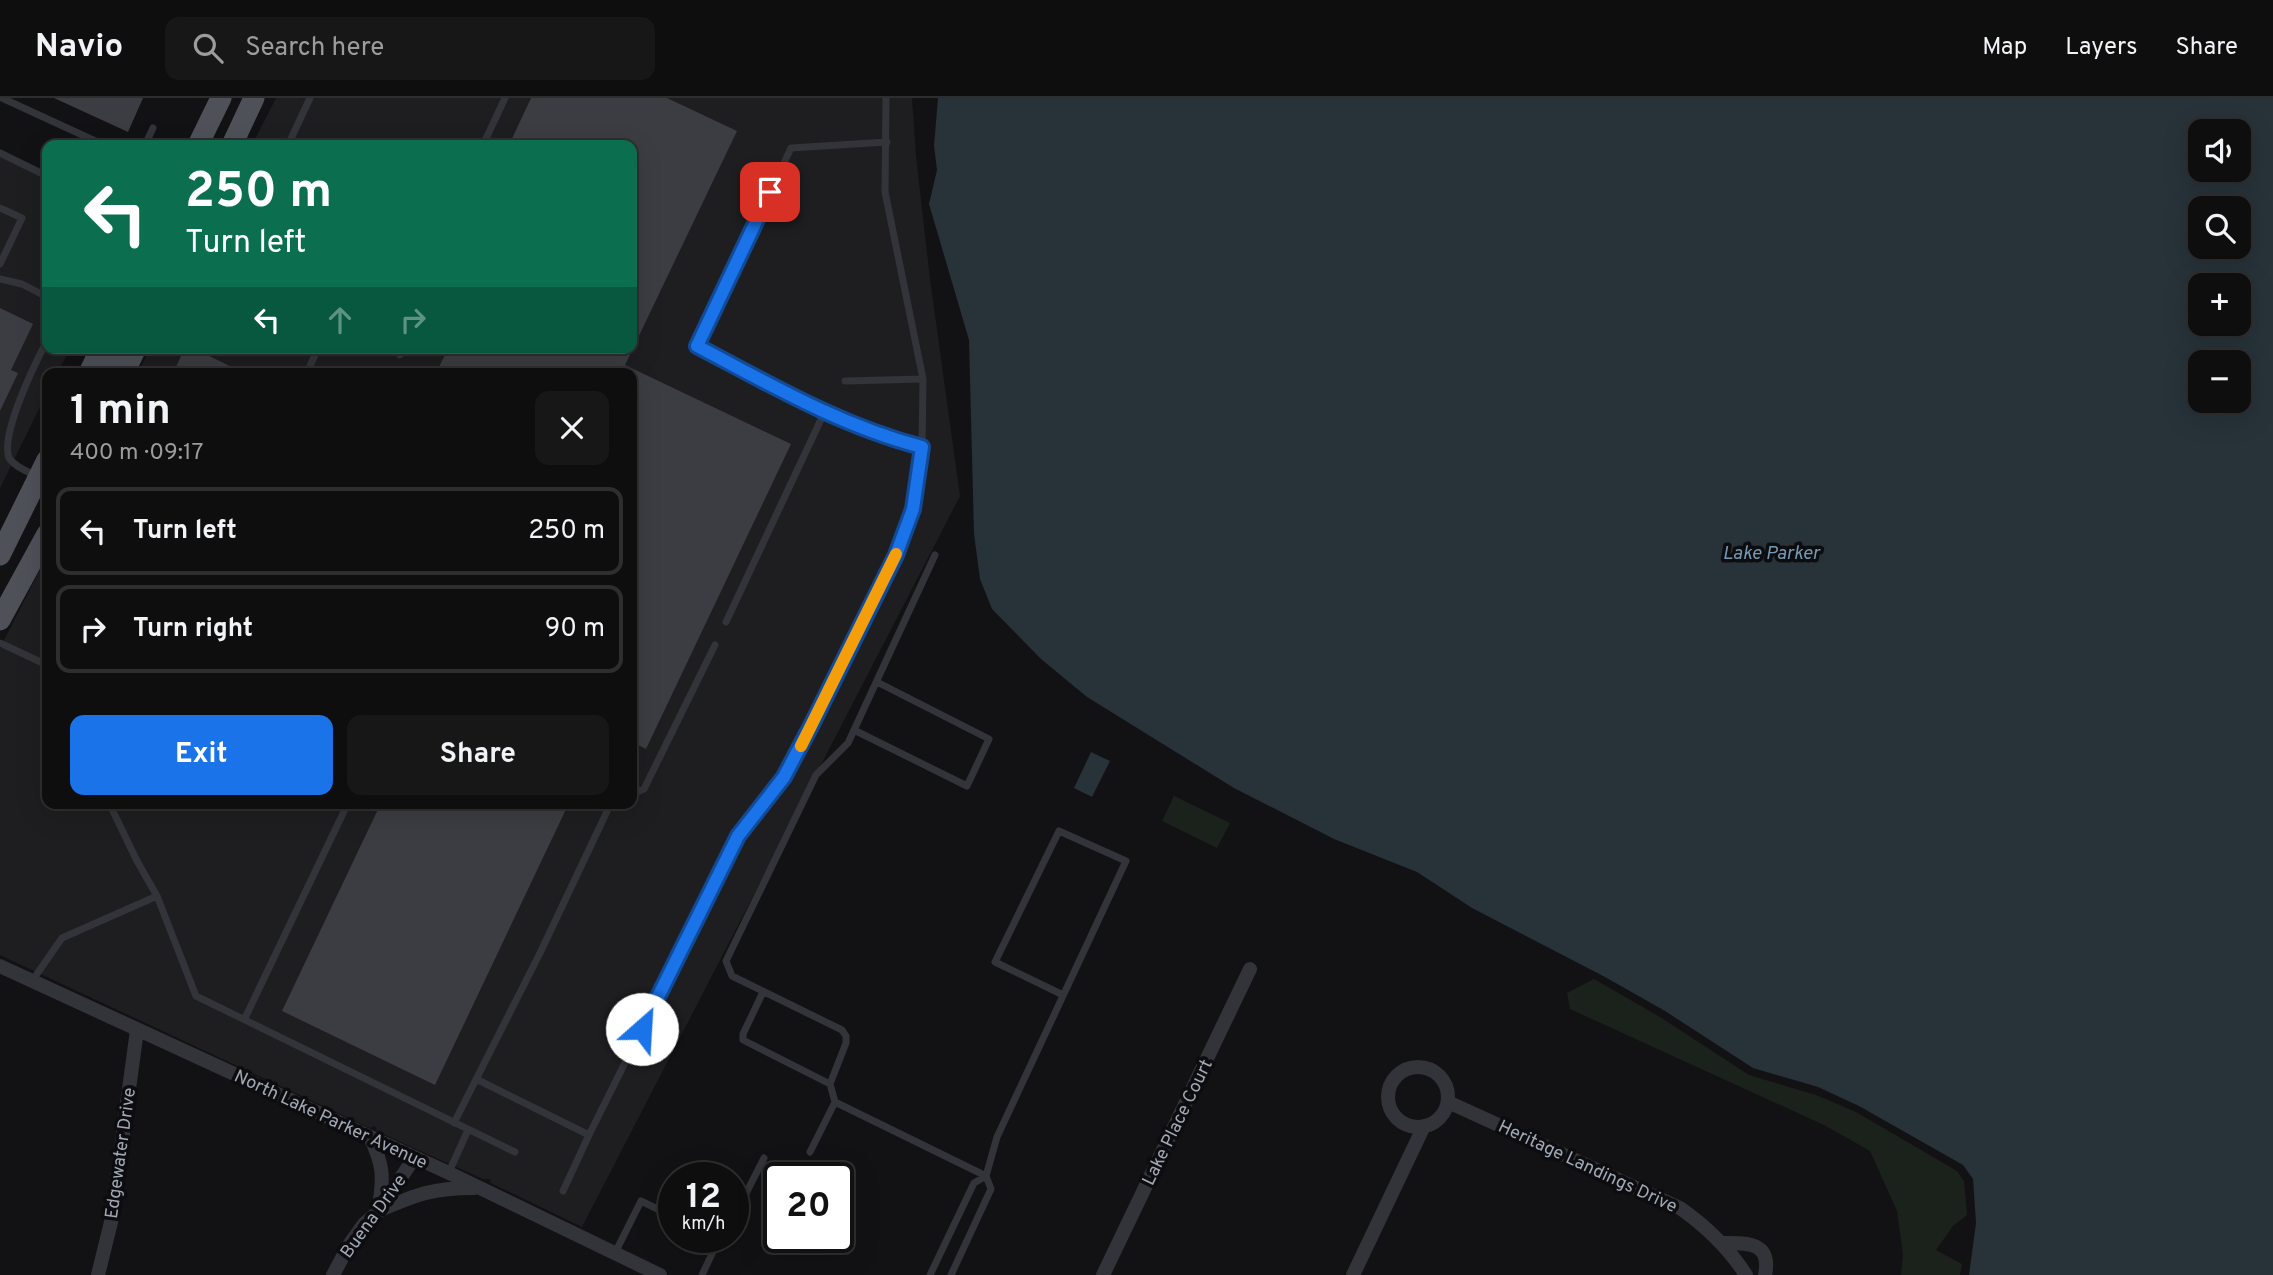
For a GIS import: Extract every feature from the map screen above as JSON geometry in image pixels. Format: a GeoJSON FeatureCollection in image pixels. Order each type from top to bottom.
{"type":"FeatureCollection","features":[{"type":"Feature","properties":{"kind":"main road"},"geometry":{"type":"LineString","coordinates":[[200,140],[221,98]]}},
{"type":"Feature","properties":{"kind":"main road"},"geometry":{"type":"LineString","coordinates":[[234,140],[254,98]]}},
{"type":"Feature","properties":{"kind":"main road"},"geometry":{"type":"LineString","coordinates":[[0,555],[42,470]]}},
{"type":"Feature","properties":{"kind":"main road"},"geometry":{"type":"LineString","coordinates":[[0,620],[42,543]]}},
{"type":"Feature","properties":{"kind":"street","name":"North Lake Parker Avenue"},"geometry":{"type":"LineString","coordinates":[[0,965],[449,1173],[660,1275]]}},
{"type":"Feature","properties":{"kind":"street","name":"Lake Place Court"},"geometry":{"type":"LineString","coordinates":[[1103,1275],[1250,969]]}},
{"type":"Feature","properties":{"kind":"street","name":"Edgewater Drive"},"geometry":{"type":"LineString","coordinates":[[98,1275],[111,1222],[137,1030]]}},
{"type":"Feature","properties":{"kind":"street"},"geometry":{"type":"LineString","coordinates":[[1353,1275],[1424,1126],[1440,1117],[1448,1102],[1445,1083],[1432,1070],[1413,1067],[1397,1076],[1388,1093],[1392,1111],[1406,1124],[1424,1126]]}},
{"type":"Feature","properties":{"kind":"street","name":"Heritage Landings Drive"},"geometry":{"type":"LineString","coordinates":[[1448,1102],[1680,1208],[1709,1229],[1746,1275]]}},
{"type":"Feature","properties":{"kind":"street"},"geometry":{"type":"LineString","coordinates":[[370,1137],[381,1160],[383,1174],[379,1211],[424,1192],[445,1188],[481,1189]]}},
{"type":"Feature","properties":{"kind":"street","name":"Buena Drive"},"geometry":{"type":"LineString","coordinates":[[332,1275],[349,1245],[364,1224],[379,1211],[414,1158]]}},
{"type":"Feature","properties":{"kind":"street"},"geometry":{"type":"LineString","coordinates":[[1721,1243],[1752,1244],[1759,1247],[1767,1265],[1765,1275]]}},
{"type":"Feature","properties":{"kind":"lane"},"geometry":{"type":"LineString","coordinates":[[2,98],[93,140]]}},
{"type":"Feature","properties":{"kind":"lane"},"geometry":{"type":"LineString","coordinates":[[290,140],[310,98]]}},
{"type":"Feature","properties":{"kind":"lane"},"geometry":{"type":"LineString","coordinates":[[485,140],[505,98]]}},
{"type":"Feature","properties":{"kind":"lane"},"geometry":{"type":"LineString","coordinates":[[563,1191],[714,880],[738,836],[784,777],[822,706],[896,555],[913,509],[922,447],[923,379],[885,192],[886,98]]}},
{"type":"Feature","properties":{"kind":"lane"},"geometry":{"type":"LineString","coordinates":[[147,140],[153,128]]}},
{"type":"Feature","properties":{"kind":"lane"},"geometry":{"type":"LineString","coordinates":[[887,142],[791,148],[697,346],[824,413],[888,438],[922,447]]}},
{"type":"Feature","properties":{"kind":"lane"},"geometry":{"type":"LineString","coordinates":[[0,153],[42,174]]}},
{"type":"Feature","properties":{"kind":"lane"},"geometry":{"type":"LineString","coordinates":[[0,208],[22,218],[0,264]]}},
{"type":"Feature","properties":{"kind":"lane"},"geometry":{"type":"LineString","coordinates":[[0,279],[22,284],[42,294]]}},
{"type":"Feature","properties":{"kind":"lane"},"geometry":{"type":"LineString","coordinates":[[42,351],[13,410],[4,444],[9,458],[20,468],[42,468]]}},
{"type":"Feature","properties":{"kind":"lane"},"geometry":{"type":"LineString","coordinates":[[845,381],[923,379]]}},
{"type":"Feature","properties":{"kind":"lane"},"geometry":{"type":"LineString","coordinates":[[726,622],[824,413]]}},
{"type":"Feature","properties":{"kind":"lane"},"geometry":{"type":"LineString","coordinates":[[810,1152],[835,1102],[830,1084],[846,1043],[846,1036],[842,1030],[732,976],[726,961],[816,775],[848,743],[935,555]]}},
{"type":"Feature","properties":{"kind":"lane"},"geometry":{"type":"LineString","coordinates":[[0,643],[42,663]]}},
{"type":"Feature","properties":{"kind":"lane"},"geometry":{"type":"LineString","coordinates":[[637,792],[644,789],[715,645]]}},
{"type":"Feature","properties":{"kind":"lane"},"geometry":{"type":"LineString","coordinates":[[854,730],[967,786],[989,739],[877,682]]}},
{"type":"Feature","properties":{"kind":"lane"},"geometry":{"type":"LineString","coordinates":[[112,809],[157,896],[196,996],[515,1152]]}},
{"type":"Feature","properties":{"kind":"lane"},"geometry":{"type":"LineString","coordinates":[[245,1018],[345,809]]}},
{"type":"Feature","properties":{"kind":"lane"},"geometry":{"type":"LineString","coordinates":[[454,1124],[535,964],[608,809]]}},
{"type":"Feature","properties":{"kind":"lane"},"geometry":{"type":"LineString","coordinates":[[951,1275],[991,1188],[986,1175],[997,1137],[1126,861],[1059,831],[995,962],[1063,995]]}},
{"type":"Feature","properties":{"kind":"lane"},"geometry":{"type":"LineString","coordinates":[[32,981],[62,938],[157,896]]}},
{"type":"Feature","properties":{"kind":"lane"},"geometry":{"type":"LineString","coordinates":[[763,992],[743,1034],[743,1040],[830,1084]]}},
{"type":"Feature","properties":{"kind":"lane"},"geometry":{"type":"LineString","coordinates":[[476,1079],[589,1135]]}},
{"type":"Feature","properties":{"kind":"lane"},"geometry":{"type":"LineString","coordinates":[[835,1102],[986,1175]]}},
{"type":"Feature","properties":{"kind":"lane"},"geometry":{"type":"LineString","coordinates":[[449,1173],[468,1130]]}},
{"type":"Feature","properties":{"kind":"lane"},"geometry":{"type":"LineString","coordinates":[[749,1188],[764,1158]]}},
{"type":"Feature","properties":{"kind":"lane"},"geometry":{"type":"LineString","coordinates":[[930,1275],[974,1183],[986,1175]]}},
{"type":"Feature","properties":{"kind":"lane"},"geometry":{"type":"LineString","coordinates":[[615,1253],[640,1201],[658,1209]]}},
{"type":"Feature","properties":{"kind":"lane"},"geometry":{"type":"LineString","coordinates":[[702,1275],[712,1253]]}},
{"type":"Feature","properties":{"kind":"shaded area"},"geometry":{"type":"Polygon","coordinates":[[[276,98],[912,98],[930,279],[960,496],[582,1227],[491,1183],[490,1179],[483,1179],[418,1150],[377,1131],[375,1126],[370,1128],[0,955],[0,648],[42,566],[42,809],[637,809],[637,368],[140,368],[147,354],[637,354],[637,140],[255,140],[276,98]]]}},
{"type":"Feature","properties":{"kind":"shaded area"},"geometry":{"type":"Polygon","coordinates":[[[0,157],[42,170],[42,354],[67,354],[60,368],[42,368],[42,403],[0,488],[0,157]]]}},
{"type":"Feature","properties":{"kind":"shaded area"},"geometry":{"type":"Polygon","coordinates":[[[1174,796],[1230,823],[1217,848],[1162,821],[1174,796]]]}},
{"type":"Feature","properties":{"kind":"shaded area"},"geometry":{"type":"Polygon","coordinates":[[[1594,979],[1660,1017],[1749,1075],[1816,1095],[1856,1112],[1957,1171],[1964,1181],[1967,1215],[1953,1226],[1936,1250],[1962,1264],[1960,1275],[1901,1275],[1903,1255],[1897,1211],[1870,1151],[1824,1125],[1570,1009],[1567,993],[1594,979]]]}},
{"type":"Feature","properties":{"kind":"water","name":"Lake Parker"},"geometry":{"type":"Polygon","coordinates":[[[938,98],[2273,98],[2273,1275],[1969,1275],[1976,1223],[1973,1179],[1963,1165],[1859,1106],[1818,1087],[1753,1068],[1665,1011],[1472,908],[1417,872],[1334,839],[1234,788],[1087,697],[1041,659],[992,609],[980,579],[974,534],[969,340],[929,204],[937,170],[934,146],[938,98]]]}},
{"type":"Feature","properties":{"kind":"water"},"geometry":{"type":"Polygon","coordinates":[[[1091,752],[1110,761],[1092,797],[1074,788],[1091,752]]]}},
{"type":"Feature","properties":{"kind":"building"},"geometry":{"type":"Polygon","coordinates":[[[54,98],[143,98],[128,132],[54,98]]]}},
{"type":"Feature","properties":{"kind":"building"},"geometry":{"type":"Polygon","coordinates":[[[531,98],[667,98],[737,131],[637,340],[637,140],[511,140],[531,98]]]}},
{"type":"Feature","properties":{"kind":"building"},"geometry":{"type":"Polygon","coordinates":[[[0,308],[33,324],[11,370],[18,373],[0,411],[0,308]]]}},
{"type":"Feature","properties":{"kind":"building"},"geometry":{"type":"Polygon","coordinates":[[[182,354],[205,354],[234,368],[175,368],[182,354]]]}},
{"type":"Feature","properties":{"kind":"building"},"geometry":{"type":"Polygon","coordinates":[[[446,354],[630,354],[625,365],[631,368],[438,368],[446,354]]]}},
{"type":"Feature","properties":{"kind":"building"},"geometry":{"type":"Polygon","coordinates":[[[637,371],[791,444],[646,749],[637,744],[637,371]]]}},
{"type":"Feature","properties":{"kind":"building"},"geometry":{"type":"Polygon","coordinates":[[[378,809],[566,809],[435,1085],[282,1011],[378,809]]]}},
{"type":"Feature","properties":{"kind":"slow traffic"},"geometry":{"type":"LineString","coordinates":[[801,746],[896,554]]}},
{"type":"Feature","properties":{"kind":"route"},"geometry":{"type":"LineString","coordinates":[[642,1029],[738,836],[784,777],[811,726],[896,555],[913,509],[922,447],[888,438],[824,413],[697,346],[770,192]]}}]}
